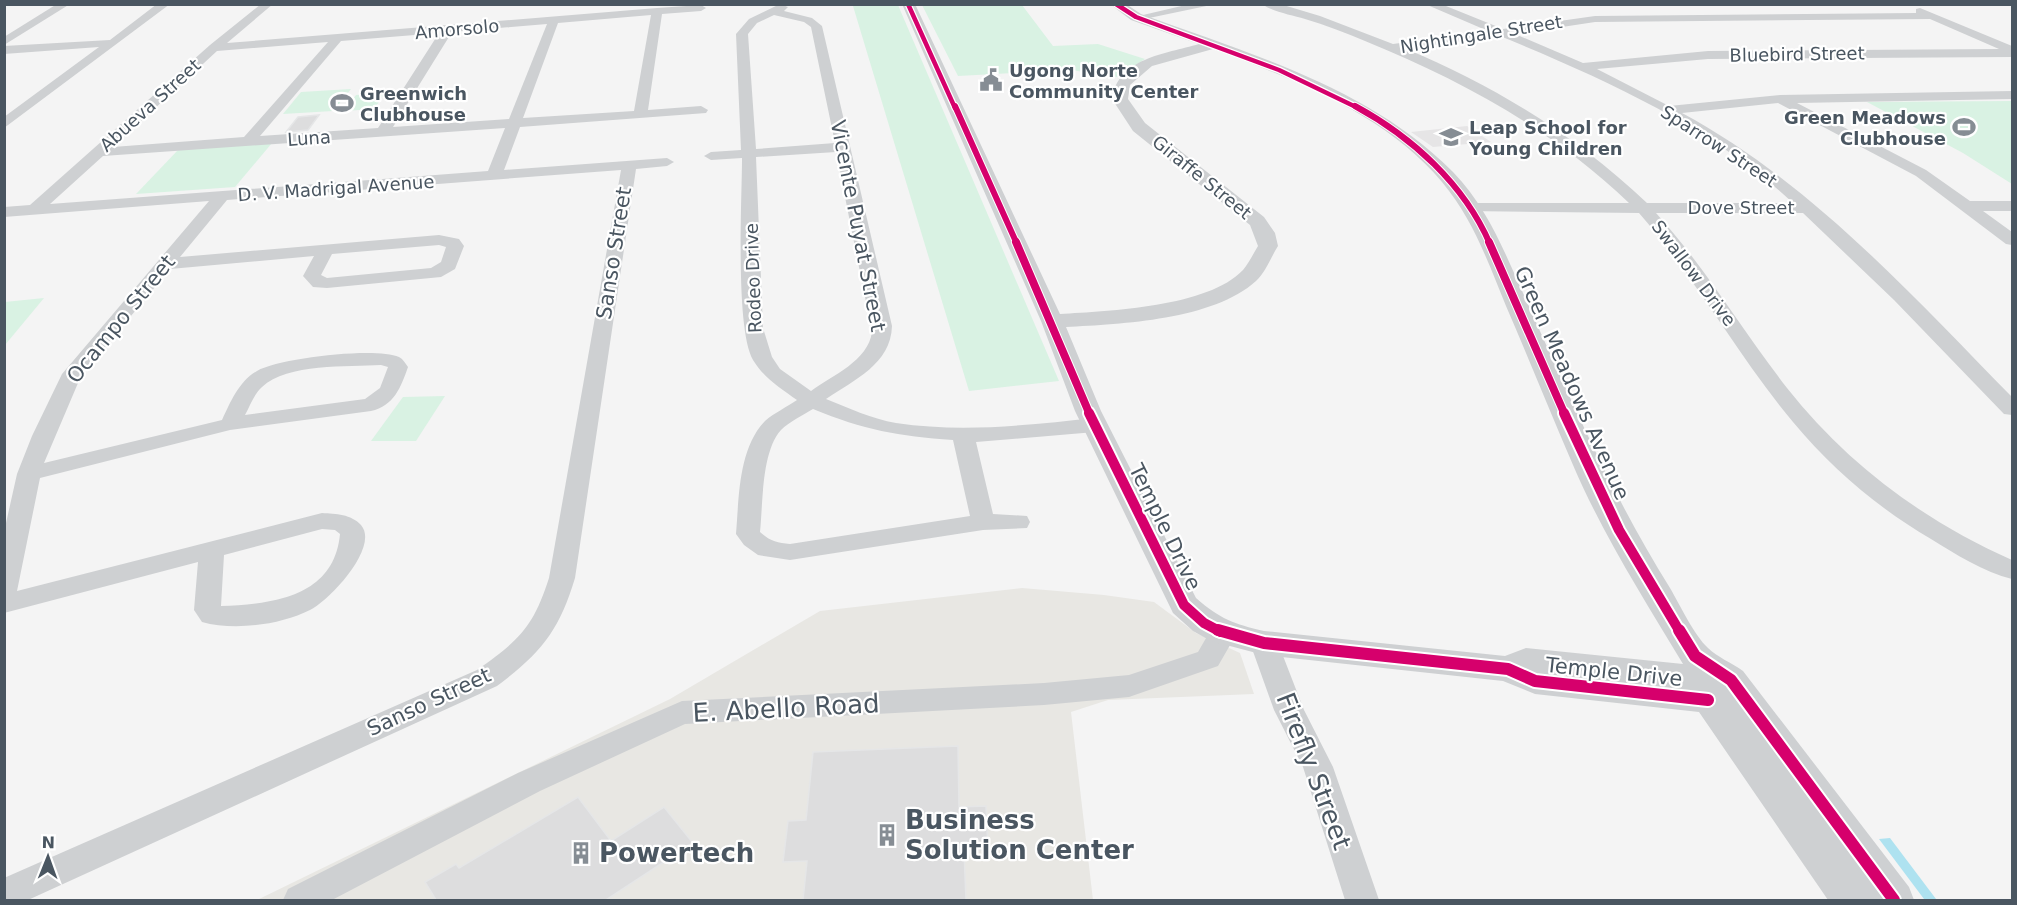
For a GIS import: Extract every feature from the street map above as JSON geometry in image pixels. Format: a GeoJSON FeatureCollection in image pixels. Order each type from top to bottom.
{"type":"FeatureCollection","features":[{"type":"Feature","properties":{"kind":"street"},"geometry":{"type":"LineString","coordinates":[[4,42],[65,4]]}},
{"type":"Feature","properties":{"kind":"street"},"geometry":{"type":"LineString","coordinates":[[4,124],[165,4]]}},
{"type":"Feature","properties":{"kind":"street","name":"Abueva Street"},"geometry":{"type":"LineString","coordinates":[[34,210],[214,48],[268,4]]}},
{"type":"Feature","properties":{"kind":"street","name":"Rodeo Drive"},"geometry":{"type":"LineString","coordinates":[[790,4],[753,21],[742,34],[756,342],[762,358],[774,373],[810,400],[854,417],[896,429],[987,435],[1092,418]]}},
{"type":"Feature","properties":{"kind":"street","name":"Temple Drive"},"geometry":{"type":"LineString","coordinates":[[908,4],[1052,321],[1092,418],[1184,605],[1204,623],[1223,633],[1264,643],[1508,669],[1534,681],[1707,679]]}},
{"type":"Feature","properties":{"kind":"street","name":"Green Meadows Avenue"},"geometry":{"type":"LineString","coordinates":[[1116,4],[1136,17],[1317,84],[1377,117],[1425,153],[1471,205],[1588,468],[1620,530],[1707,679],[1871,898]]}},
{"type":"Feature","properties":{"kind":"street"},"geometry":{"type":"LineString","coordinates":[[1149,15],[1211,4]]}},
{"type":"Feature","properties":{"kind":"street","name":"Swallow Drive"},"geometry":{"type":"LineString","coordinates":[[1267,4],[1340,28],[1462,80],[1533,118],[1596,162],[1643,207],[1678,247],[1799,416],[1841,462],[1882,498],[1943,537],[2013,570]]}},
{"type":"Feature","properties":{"kind":"street","name":"Sparrow Street"},"geometry":{"type":"LineString","coordinates":[[1430,4],[1503,32],[1582,67],[1667,110],[1765,171],[1880,275],[2013,409]]}},
{"type":"Feature","properties":{"kind":"street"},"geometry":{"type":"LineString","coordinates":[[1905,4],[2013,52]]}},
{"type":"Feature","properties":{"kind":"street","name":"Amorsolo"},"geometry":{"type":"LineString","coordinates":[[214,48],[701,8]]}},
{"type":"Feature","properties":{"kind":"street"},"geometry":{"type":"LineString","coordinates":[[640,115],[657,11]]}},
{"type":"Feature","properties":{"kind":"street","name":"Vicente Puyat Street"},"geometry":{"type":"LineString","coordinates":[[771,11],[808,20],[816,26],[882,326],[882,339],[878,350],[868,361],[773,426],[762,441],[757,456],[748,534],[759,547],[772,552],[790,552],[983,522],[1018,522]]}},
{"type":"Feature","properties":{"kind":"street","name":"Nightingale Street"},"geometry":{"type":"LineString","coordinates":[[1390,48],[1595,19],[1932,16]]}},
{"type":"Feature","properties":{"kind":"street"},"geometry":{"type":"LineString","coordinates":[[494,175],[554,20]]}},
{"type":"Feature","properties":{"kind":"street"},"geometry":{"type":"LineString","coordinates":[[383,132],[447,30]]}},
{"type":"Feature","properties":{"kind":"street"},"geometry":{"type":"LineString","coordinates":[[248,142],[337,39]]}},
{"type":"Feature","properties":{"kind":"street"},"geometry":{"type":"LineString","coordinates":[[4,50],[113,43]]}},
{"type":"Feature","properties":{"kind":"street","name":"Giraffe Street"},"geometry":{"type":"LineString","coordinates":[[1052,321],[1146,312],[1195,302],[1231,288],[1250,276],[1262,257],[1268,246],[1265,233],[1257,221],[1139,127],[1120,99],[1122,84],[1147,63],[1213,45]]}},
{"type":"Feature","properties":{"kind":"street","name":"Bluebird Street"},"geometry":{"type":"LineString","coordinates":[[1582,67],[1708,55],[2013,52]]}},
{"type":"Feature","properties":{"kind":"street"},"geometry":{"type":"LineString","coordinates":[[1667,110],[1780,99],[2013,95]]}},
{"type":"Feature","properties":{"kind":"street"},"geometry":{"type":"LineString","coordinates":[[1780,99],[1921,173],[2013,240]]}},
{"type":"Feature","properties":{"kind":"street","name":"Luna"},"geometry":{"type":"LineString","coordinates":[[97,152],[701,110]]}},
{"type":"Feature","properties":{"kind":"street"},"geometry":{"type":"LineString","coordinates":[[711,156],[843,147]]}},
{"type":"Feature","properties":{"kind":"street","name":"D. V. Madrigal Avenue"},"geometry":{"type":"LineString","coordinates":[[4,212],[667,162]]}},
{"type":"Feature","properties":{"kind":"street","name":"Sanso Street"},"geometry":{"type":"LineString","coordinates":[[4,896],[487,678],[528,648],[551,617],[562,578],[628,165]]}},
{"type":"Feature","properties":{"kind":"street","name":"Ocampo Street"},"geometry":{"type":"LineString","coordinates":[[4,592],[29,474],[46,427],[72,374],[222,196]]}},
{"type":"Feature","properties":{"kind":"street","name":"Dove Street"},"geometry":{"type":"LineString","coordinates":[[1471,205],[1807,208]]}},
{"type":"Feature","properties":{"kind":"street"},"geometry":{"type":"LineString","coordinates":[[1965,206],[2013,206]]}},
{"type":"Feature","properties":{"kind":"street"},"geometry":{"type":"LineString","coordinates":[[163,264],[439,240],[453,243],[455,246],[449,265],[435,273],[327,284],[319,283],[312,276],[325,251]]}},
{"type":"Feature","properties":{"kind":"street"},"geometry":{"type":"LineString","coordinates":[[29,474],[230,423],[371,405],[389,391],[398,367],[394,362],[381,359],[284,368],[268,373],[255,382],[230,423]]}},
{"type":"Feature","properties":{"kind":"street"},"geometry":{"type":"LineString","coordinates":[[963,434],[983,522]]}},
{"type":"Feature","properties":{"kind":"street"},"geometry":{"type":"LineString","coordinates":[[4,604],[212,552],[322,521],[342,523],[352,531],[352,543],[347,556],[327,588],[312,599],[272,612],[211,615],[207,610],[212,552]]}},
{"type":"Feature","properties":{"kind":"street","name":"E. Abello Road"},"geometry":{"type":"LineString","coordinates":[[300,900],[529,782],[682,713],[1044,694],[1129,686],[1170,674],[1208,659],[1223,633]]}},
{"type":"Feature","properties":{"kind":"street","name":"Firefly Street"},"geometry":{"type":"LineString","coordinates":[[1264,643],[1289,710],[1318,767],[1362,900]]}},
{"type":"Feature","properties":{"kind":"shaded area","name":"Leap School for Young Children"},"geometry":{"type":"Polygon","coordinates":[[[1467,126],[1491,142],[1433,147],[1411,132],[1467,126]]]}},
{"type":"Feature","properties":{"kind":"shaded area"},"geometry":{"type":"Polygon","coordinates":[[[1022,588],[1154,602],[1196,633],[1240,653],[1254,694],[1108,700],[1071,712],[1093,900],[257,900],[670,699],[820,611],[1022,588]]]}},
{"type":"Feature","properties":{"kind":"green space"},"geometry":{"type":"Polygon","coordinates":[[[898,4],[1059,381],[969,391],[853,6],[898,4]]]}},
{"type":"Feature","properties":{"kind":"green space"},"geometry":{"type":"Polygon","coordinates":[[[922,5],[1022,5],[1053,46],[1098,44],[1145,59],[1117,77],[1071,70],[958,76],[922,5]]]}},
{"type":"Feature","properties":{"kind":"green space"},"geometry":{"type":"Polygon","coordinates":[[[351,89],[333,111],[283,114],[301,92],[351,89]]]}},
{"type":"Feature","properties":{"kind":"green space"},"geometry":{"type":"Polygon","coordinates":[[[385,93],[374,109],[344,111],[356,95],[385,93]]]}},
{"type":"Feature","properties":{"kind":"green space","name":"Green Meadows Clubhouse"},"geometry":{"type":"Polygon","coordinates":[[[2012,101],[2012,184],[1963,153],[1867,102],[2012,101]]]}},
{"type":"Feature","properties":{"kind":"green space"},"geometry":{"type":"Polygon","coordinates":[[[272,143],[235,187],[136,194],[178,150],[272,143]]]}},
{"type":"Feature","properties":{"kind":"green space"},"geometry":{"type":"Polygon","coordinates":[[[44,298],[5,345],[5,302],[44,298]]]}},
{"type":"Feature","properties":{"kind":"green space"},"geometry":{"type":"Polygon","coordinates":[[[445,396],[416,441],[371,441],[403,397],[445,396]]]}},
{"type":"Feature","properties":{"kind":"water"},"geometry":{"type":"Polygon","coordinates":[[[1890,838],[1936,899],[1924,899],[1879,839],[1890,838]]]}},
{"type":"Feature","properties":{"kind":"building"},"geometry":{"type":"Polygon","coordinates":[[[319,115],[308,130],[286,132],[298,117],[319,115]]]}},
{"type":"Feature","properties":{"kind":"building","name":"Business Solution Center"},"geometry":{"type":"Polygon","coordinates":[[[958,746],[959,807],[986,806],[988,850],[964,851],[966,900],[803,900],[807,861],[783,862],[788,821],[806,820],[813,752],[958,746]]]}},
{"type":"Feature","properties":{"kind":"building","name":"Powertech"},"geometry":{"type":"Polygon","coordinates":[[[578,797],[611,841],[664,807],[693,843],[606,900],[436,900],[425,882],[456,864],[459,868],[578,797]]]}},
{"type":"Feature","properties":{"kind":"cycle path"},"geometry":{"type":"LineString","coordinates":[[908,4],[1052,321],[1088,411],[1184,605],[1204,623],[1223,633],[1264,643],[1508,669],[1535,681],[1708,700]]}},
{"type":"Feature","properties":{"kind":"cycle path"},"geometry":{"type":"LineString","coordinates":[[1116,4],[1136,17],[1279,70],[1326,91],[1370,115],[1411,143],[1448,177],[1479,218],[1588,468],[1619,530],[1695,656],[1731,680],[1894,900]]}},
{"type":"Feature","properties":{"kind":"place","name":"Ugong Norte Community Center"},"geometry":{"type":"Point","coordinates":[991,80]}},
{"type":"Feature","properties":{"kind":"place","name":"Greenwich Clubhouse"},"geometry":{"type":"Point","coordinates":[342,103]}},
{"type":"Feature","properties":{"kind":"place","name":"Green Meadows Clubhouse"},"geometry":{"type":"Point","coordinates":[1964,127]}},
{"type":"Feature","properties":{"kind":"place","name":"Leap School for Young Children"},"geometry":{"type":"Point","coordinates":[1451,137]}},
{"type":"Feature","properties":{"kind":"place","name":"Business Solution Center"},"geometry":{"type":"Point","coordinates":[887,835]}},
{"type":"Feature","properties":{"kind":"place","name":"Powertech"},"geometry":{"type":"Point","coordinates":[581,853]}}]}
